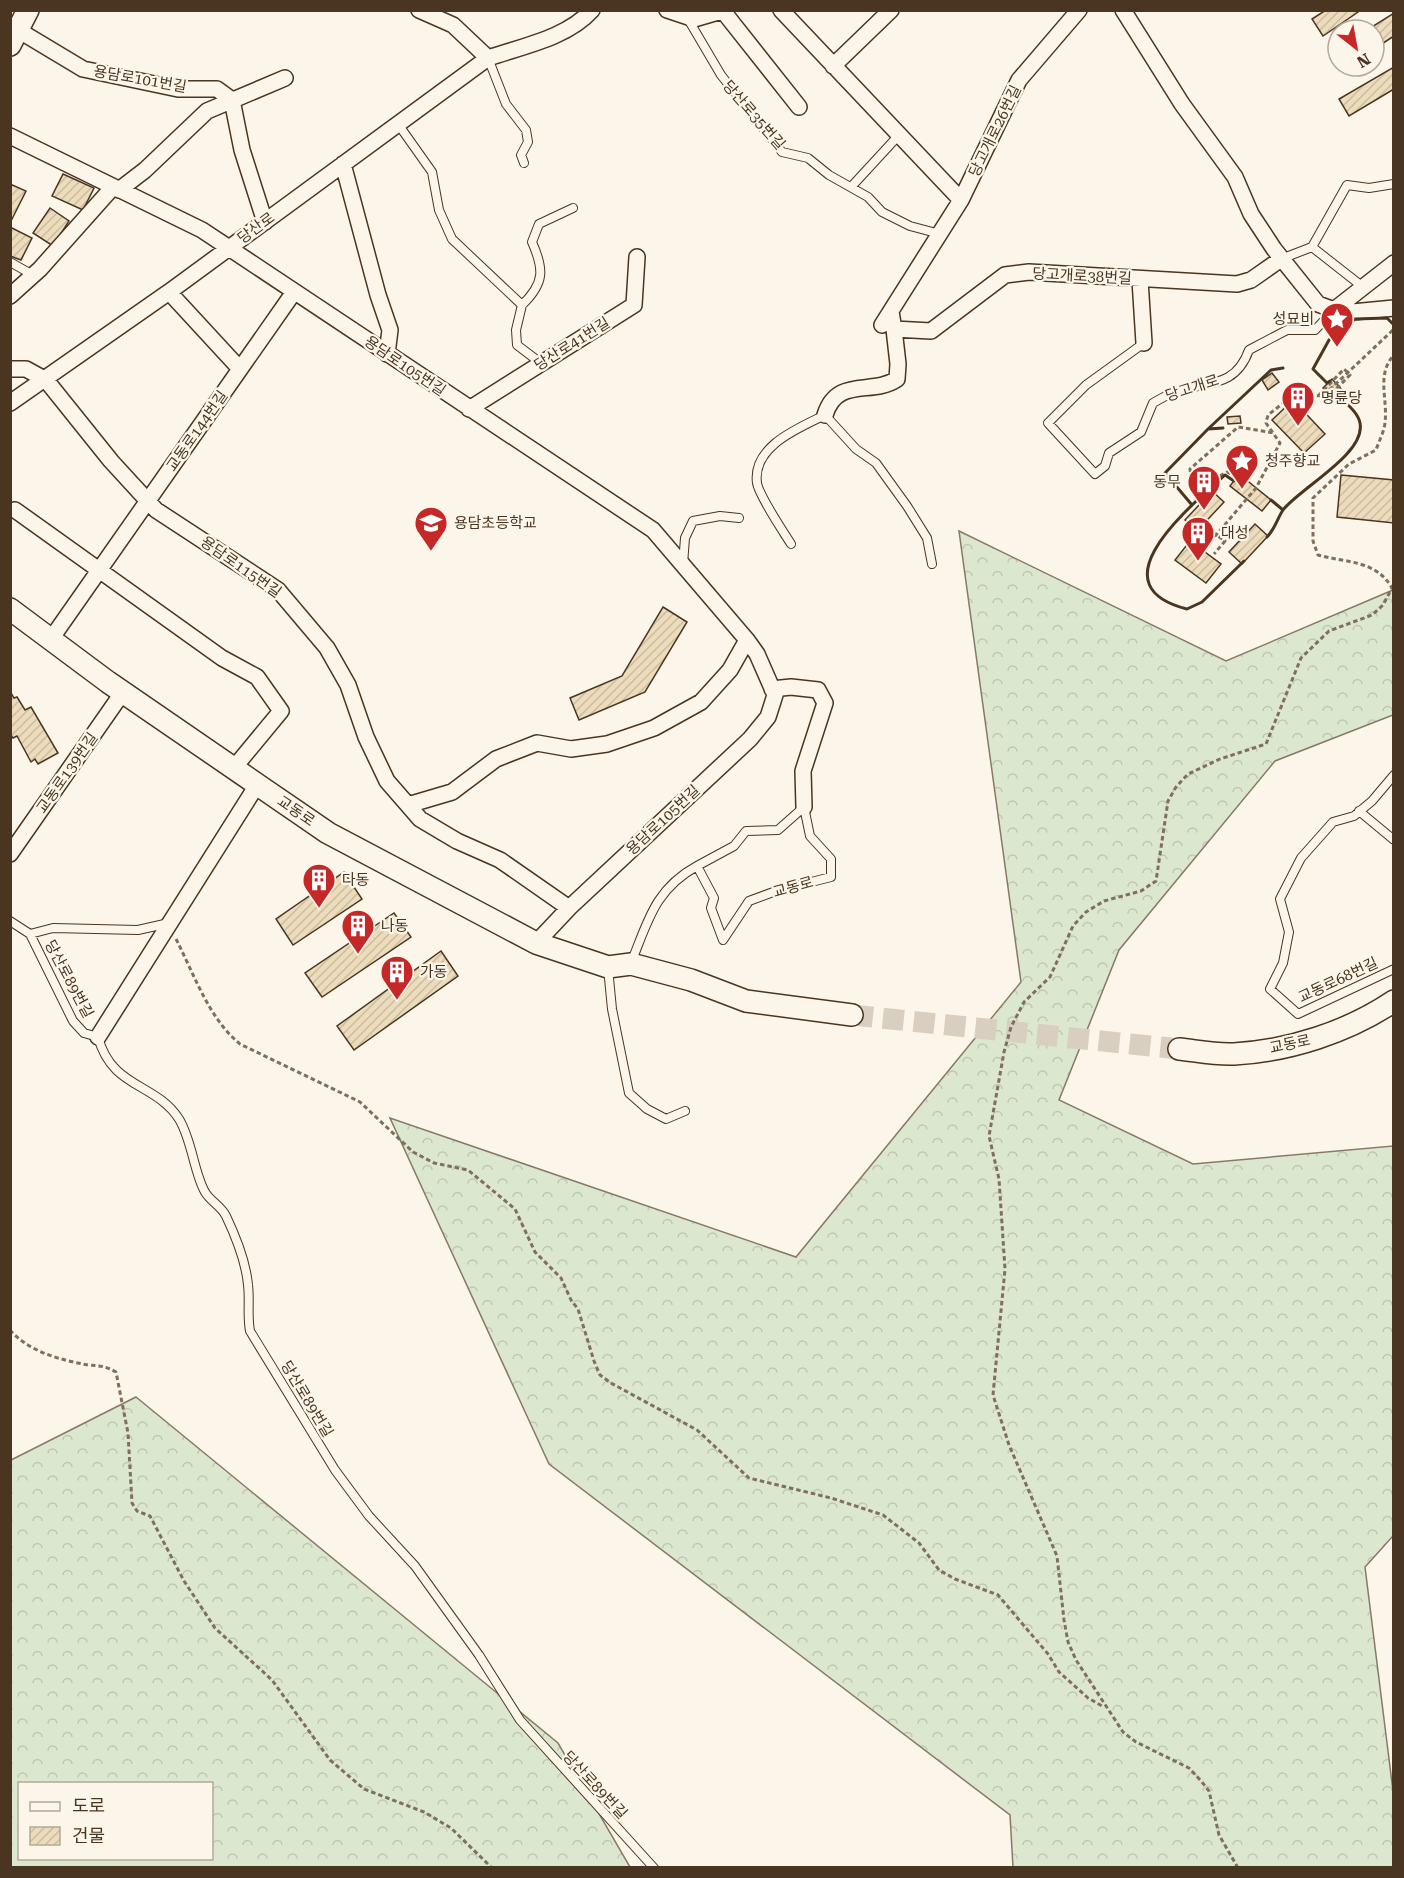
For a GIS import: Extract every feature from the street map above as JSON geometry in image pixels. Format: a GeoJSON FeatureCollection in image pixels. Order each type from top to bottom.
{"type":"FeatureCollection","features":[{"type":"Feature","properties":{"kind":"street"},"geometry":{"type":"LineString","coordinates":[[14,38],[28,10]]}},
{"type":"Feature","properties":{"kind":"street"},"geometry":{"type":"LineString","coordinates":[[418,10],[453,25],[488,57]]}},
{"type":"Feature","properties":{"kind":"street","name":"당산로"},"geometry":{"type":"LineString","coordinates":[[10,403],[169,292],[488,57],[535,42],[580,23],[592,10]]}},
{"type":"Feature","properties":{"kind":"street"},"geometry":{"type":"LineString","coordinates":[[667,10],[691,18],[724,11],[799,108]]}},
{"type":"Feature","properties":{"kind":"street"},"geometry":{"type":"LineString","coordinates":[[781,10],[961,200]]}},
{"type":"Feature","properties":{"kind":"street"},"geometry":{"type":"LineString","coordinates":[[833,66],[891,10]]}},
{"type":"Feature","properties":{"kind":"street","name":"당고개로26번길"},"geometry":{"type":"LineString","coordinates":[[888,327],[891,312],[961,200],[1019,80],[1079,10]]}},
{"type":"Feature","properties":{"kind":"street"},"geometry":{"type":"LineString","coordinates":[[1123,10],[1182,104],[1235,177],[1251,214],[1281,258],[1318,304],[1342,313],[1394,308]]}},
{"type":"Feature","properties":{"kind":"street","name":"용담로101번길"},"geometry":{"type":"LineString","coordinates":[[14,38],[83,69],[178,89],[217,89],[232,100]]}},
{"type":"Feature","properties":{"kind":"street"},"geometry":{"type":"LineString","coordinates":[[10,296],[116,188],[145,170],[207,111],[285,78]]}},
{"type":"Feature","properties":{"kind":"street"},"geometry":{"type":"LineString","coordinates":[[232,100],[242,150],[265,222]]}},
{"type":"Feature","properties":{"kind":"street","name":"용담로105번길"},"geometry":{"type":"LineString","coordinates":[[10,136],[202,231],[653,530],[757,654],[775,695],[768,717],[750,739],[569,908],[536,943]]}},
{"type":"Feature","properties":{"kind":"street"},"geometry":{"type":"LineString","coordinates":[[344,164],[378,296],[390,330],[387,354]]}},
{"type":"Feature","properties":{"kind":"street","name":"당산로41번길"},"geometry":{"type":"LineString","coordinates":[[469,409],[634,305],[637,257]]}},
{"type":"Feature","properties":{"kind":"street","name":"당고개로38번길"},"geometry":{"type":"LineString","coordinates":[[888,327],[931,331],[1005,275],[1029,272],[1237,284],[1251,280],[1281,258]]}},
{"type":"Feature","properties":{"kind":"street"},"geometry":{"type":"LineString","coordinates":[[1334,310],[1394,263]]}},
{"type":"Feature","properties":{"kind":"street"},"geometry":{"type":"LineString","coordinates":[[1140,280],[1144,343]]}},
{"type":"Feature","properties":{"kind":"street"},"geometry":{"type":"LineString","coordinates":[[169,292],[240,369]]}},
{"type":"Feature","properties":{"kind":"street","name":"교동로144번길"},"geometry":{"type":"LineString","coordinates":[[51,639],[294,292]]}},
{"type":"Feature","properties":{"kind":"street"},"geometry":{"type":"LineString","coordinates":[[825,415],[834,398],[851,387],[888,385],[897,379],[898,364],[888,327]]}},
{"type":"Feature","properties":{"kind":"street","name":"용담로115번길"},"geometry":{"type":"LineString","coordinates":[[10,369],[26,369],[46,380],[111,461],[156,510],[278,590],[327,648],[348,686],[366,737],[387,781],[420,819],[457,841],[500,860],[569,908]]}},
{"type":"Feature","properties":{"kind":"street"},"geometry":{"type":"LineString","coordinates":[[15,510],[222,658],[257,677],[281,711],[233,769]]}},
{"type":"Feature","properties":{"kind":"street","name":"교동로"},"geometry":{"type":"LineString","coordinates":[[10,609],[123,692],[328,833],[536,943],[608,967],[631,964],[691,980],[746,1001],[852,1015]]}},
{"type":"Feature","properties":{"kind":"street"},"geometry":{"type":"LineString","coordinates":[[408,805],[452,792],[496,759],[537,743],[571,749],[607,744],[654,729],[701,702],[730,670],[747,640]]}},
{"type":"Feature","properties":{"kind":"street"},"geometry":{"type":"LineString","coordinates":[[772,689],[791,687],[818,690],[825,703],[803,771],[804,807]]}},
{"type":"Feature","properties":{"kind":"street","name":"교동로139번길"},"geometry":{"type":"LineString","coordinates":[[10,854],[123,692]]}},
{"type":"Feature","properties":{"kind":"street"},"geometry":{"type":"LineString","coordinates":[[98,1037],[172,926],[257,785]]}},
{"type":"Feature","properties":{"kind":"street","name":"교동로"},"geometry":{"type":"LineString","coordinates":[[1179,1049],[1233,1054],[1305,1043],[1378,1012],[1394,1001]]}},
{"type":"Feature","properties":{"kind":"lane","name":"당산로35번길"},"geometry":{"type":"LineString","coordinates":[[691,18],[720,75],[782,152],[808,158],[829,175],[868,197],[882,212],[910,226],[940,235]]}},
{"type":"Feature","properties":{"kind":"lane"},"geometry":{"type":"LineString","coordinates":[[488,57],[506,104],[526,130],[528,142],[521,155],[524,163]]}},
{"type":"Feature","properties":{"kind":"lane"},"geometry":{"type":"LineString","coordinates":[[398,124],[432,172],[439,210],[452,239],[522,304]]}},
{"type":"Feature","properties":{"kind":"lane"},"geometry":{"type":"LineString","coordinates":[[852,186],[899,135]]}},
{"type":"Feature","properties":{"kind":"lane"},"geometry":{"type":"LineString","coordinates":[[1281,258],[1312,247],[1347,185],[1369,188],[1394,184]]}},
{"type":"Feature","properties":{"kind":"lane"},"geometry":{"type":"LineString","coordinates":[[542,364],[517,345],[516,330],[522,304],[534,294],[540,278],[540,261],[532,242],[539,224],[573,208]]}},
{"type":"Feature","properties":{"kind":"lane"},"geometry":{"type":"LineString","coordinates":[[1312,247],[1363,287]]}},
{"type":"Feature","properties":{"kind":"lane"},"geometry":{"type":"LineString","coordinates":[[10,262],[33,275]]}},
{"type":"Feature","properties":{"kind":"lane","name":"당고개로"},"geometry":{"type":"LineString","coordinates":[[1144,343],[1086,385],[1048,423],[1095,474],[1106,466],[1109,453],[1141,432],[1153,403],[1176,392],[1206,387],[1219,381],[1243,366],[1249,350],[1287,330],[1315,330],[1334,310]]}},
{"type":"Feature","properties":{"kind":"lane"},"geometry":{"type":"LineString","coordinates":[[791,544],[757,483],[761,461],[774,443],[825,415],[856,449],[876,463],[907,506],[927,538],[932,564]]}},
{"type":"Feature","properties":{"kind":"lane"},"geometry":{"type":"LineString","coordinates":[[682,564],[685,538],[693,521],[720,516],[739,518]]}},
{"type":"Feature","properties":{"kind":"lane","name":"교동로68번길"},"geometry":{"type":"LineString","coordinates":[[1394,775],[1372,801],[1354,816],[1333,822],[1301,858],[1280,899],[1289,932],[1283,963],[1269,989],[1298,1014],[1394,969]]}},
{"type":"Feature","properties":{"kind":"lane"},"geometry":{"type":"LineString","coordinates":[[631,964],[654,907],[677,877],[734,846],[746,831],[778,830],[804,807]]}},
{"type":"Feature","properties":{"kind":"lane","name":"교동로"},"geometry":{"type":"LineString","coordinates":[[697,866],[714,898],[711,908],[723,940],[749,901],[776,891],[831,877],[831,859],[810,836],[804,807]]}},
{"type":"Feature","properties":{"kind":"lane"},"geometry":{"type":"LineString","coordinates":[[1359,811],[1394,840]]}},
{"type":"Feature","properties":{"kind":"lane","name":"당산로89번길"},"geometry":{"type":"LineString","coordinates":[[10,921],[30,934],[74,1021],[84,1033],[98,1037],[108,1063],[123,1077],[165,1104],[179,1119],[205,1193],[225,1213],[238,1245],[249,1286],[247,1311],[250,1330],[335,1470],[369,1516],[415,1566],[479,1655],[520,1720],[654,1868]]}},
{"type":"Feature","properties":{"kind":"lane"},"geometry":{"type":"LineString","coordinates":[[30,934],[53,928],[138,930],[172,926]]}},
{"type":"Feature","properties":{"kind":"lane"},"geometry":{"type":"LineString","coordinates":[[608,967],[612,1008],[629,1093],[647,1109],[666,1119],[685,1111]]}},
{"type":"Feature","properties":{"kind":"path"},"geometry":{"type":"LineString","coordinates":[[1324,395],[1393,330]]}},
{"type":"Feature","properties":{"kind":"path"},"geometry":{"type":"LineString","coordinates":[[1238,1868],[1219,1835],[1209,1791],[1189,1768],[1129,1737],[1106,1708],[1068,1642],[1057,1556],[1009,1444],[993,1395],[1005,1269],[999,1179],[989,1136],[1004,1052],[1011,1027],[1024,1002],[1050,977],[1073,926],[1086,912],[1104,901],[1141,891],[1156,881],[1168,801],[1176,787],[1188,774],[1220,759],[1266,744],[1301,658],[1329,631],[1363,620],[1383,605],[1392,588],[1386,577],[1374,567],[1318,555],[1313,541],[1313,498],[1349,464],[1376,450],[1385,424],[1383,372],[1386,363],[1394,355]]}},
{"type":"Feature","properties":{"kind":"path"},"geometry":{"type":"LineString","coordinates":[[1319,395],[1347,372]]}},
{"type":"Feature","properties":{"kind":"path"},"geometry":{"type":"LineString","coordinates":[[1205,548],[1256,488],[1280,443],[1276,434],[1266,423],[1268,416],[1277,406],[1291,397],[1330,395],[1339,386],[1347,372]]}},
{"type":"Feature","properties":{"kind":"path"},"geometry":{"type":"LineString","coordinates":[[1237,477],[1227,472],[1201,487],[1191,476],[1190,470],[1238,427],[1276,434]]}},
{"type":"Feature","properties":{"kind":"path"},"geometry":{"type":"LineString","coordinates":[[1197,542],[1208,529],[1217,535],[1225,541],[1214,554]]}},
{"type":"Feature","properties":{"kind":"path"},"geometry":{"type":"LineString","coordinates":[[172,926],[177,940],[226,1032],[240,1044],[360,1102],[413,1152],[435,1163],[468,1170],[515,1209],[535,1252],[561,1278],[570,1300],[578,1309],[600,1375],[653,1408],[697,1430],[749,1478],[831,1498],[883,1515],[919,1543],[939,1570],[955,1579],[998,1595],[1048,1654],[1059,1672],[1088,1698],[1106,1708]]}},
{"type":"Feature","properties":{"kind":"path"},"geometry":{"type":"LineString","coordinates":[[10,1330],[29,1348],[88,1365],[106,1366],[116,1372],[128,1433],[132,1503],[137,1511],[150,1516],[184,1581],[215,1628],[272,1680],[330,1760],[349,1778],[364,1788],[424,1812],[451,1828],[492,1868]]}},
{"type":"Feature","properties":{"kind":"green space"},"geometry":{"type":"Polygon","coordinates":[[[959,531],[1226,661],[1393,590],[1393,715],[1275,761],[1119,950],[1059,1100],[1193,1164],[1393,1146],[1393,1536],[1365,1567],[1393,1791],[1393,1867],[1013,1867],[1010,1815],[549,1464],[390,1118],[796,1257],[1021,982],[959,531]]]}},
{"type":"Feature","properties":{"kind":"green space"},"geometry":{"type":"Polygon","coordinates":[[[136,1397],[558,1743],[630,1867],[11,1868],[11,1460],[136,1397]]]}},
{"type":"Feature","properties":{"kind":"building"},"geometry":{"type":"Polygon","coordinates":[[[1326,10],[1361,10],[1349,18],[1326,18],[1326,34],[1323,36],[1312,19],[1326,10]]]}},
{"type":"Feature","properties":{"kind":"building"},"geometry":{"type":"Polygon","coordinates":[[[1394,13],[1394,36],[1386,41],[1386,18],[1394,13]]]}},
{"type":"Feature","properties":{"kind":"building"},"geometry":{"type":"Polygon","coordinates":[[[1394,67],[1394,89],[1349,116],[1339,99],[1375,78],[1386,78],[1386,72],[1394,67]]]}},
{"type":"Feature","properties":{"kind":"building"},"geometry":{"type":"Polygon","coordinates":[[[63,174],[94,188],[83,210],[52,196],[63,174]]]}},
{"type":"Feature","properties":{"kind":"building"},"geometry":{"type":"Polygon","coordinates":[[[10,184],[26,191],[10,223],[10,184]]]}},
{"type":"Feature","properties":{"kind":"building"},"geometry":{"type":"Polygon","coordinates":[[[50,208],[69,221],[53,246],[33,233],[50,208]]]}},
{"type":"Feature","properties":{"kind":"building"},"geometry":{"type":"Polygon","coordinates":[[[10,227],[32,238],[21,260],[10,256],[10,227]]]}},
{"type":"Feature","properties":{"kind":"building"},"geometry":{"type":"Polygon","coordinates":[[[1272,373],[1279,382],[1268,390],[1262,380],[1272,373]]]}},
{"type":"Feature","properties":{"kind":"building"},"geometry":{"type":"Polygon","coordinates":[[[1332,379],[1345,393],[1337,402],[1323,388],[1332,379]]]}},
{"type":"Feature","properties":{"kind":"building","name":"명륜당"},"geometry":{"type":"Polygon","coordinates":[[[1293,400],[1325,434],[1304,453],[1272,420],[1293,400]]]}},
{"type":"Feature","properties":{"kind":"building"},"geometry":{"type":"Polygon","coordinates":[[[1240,416],[1241,423],[1228,424],[1227,417],[1240,416]]]}},
{"type":"Feature","properties":{"kind":"building"},"geometry":{"type":"Polygon","coordinates":[[[1239,474],[1271,500],[1262,511],[1230,486],[1239,474]]]}},
{"type":"Feature","properties":{"kind":"building"},"geometry":{"type":"Polygon","coordinates":[[[1341,475],[1394,480],[1394,523],[1337,517],[1341,475]]]}},
{"type":"Feature","properties":{"kind":"building","name":"동무"},"geometry":{"type":"Polygon","coordinates":[[[1212,491],[1224,502],[1197,531],[1185,520],[1212,491]]]}},
{"type":"Feature","properties":{"kind":"building"},"geometry":{"type":"Polygon","coordinates":[[[1255,524],[1268,536],[1242,564],[1229,552],[1255,524]]]}},
{"type":"Feature","properties":{"kind":"building","name":"대성"},"geometry":{"type":"Polygon","coordinates":[[[1190,541],[1221,564],[1206,583],[1175,560],[1190,541]]]}},
{"type":"Feature","properties":{"kind":"building"},"geometry":{"type":"Polygon","coordinates":[[[663,607],[687,622],[645,692],[579,720],[570,698],[622,676],[663,607]]]}},
{"type":"Feature","properties":{"kind":"building"},"geometry":{"type":"Polygon","coordinates":[[[10,691],[25,710],[31,707],[58,753],[38,764],[35,759],[31,762],[17,736],[13,738],[10,734],[10,691]]]}},
{"type":"Feature","properties":{"kind":"building","name":"다동"},"geometry":{"type":"Polygon","coordinates":[[[344,872],[362,899],[293,945],[276,919],[344,872]]]}},
{"type":"Feature","properties":{"kind":"building","name":"나동"},"geometry":{"type":"Polygon","coordinates":[[[394,913],[411,937],[322,997],[305,973],[394,913]]]}},
{"type":"Feature","properties":{"kind":"building","name":"가동"},"geometry":{"type":"Polygon","coordinates":[[[441,951],[458,976],[354,1050],[337,1026],[441,951]]]}},
{"type":"Feature","properties":{"kind":"tunnel"},"geometry":{"type":"LineString","coordinates":[[852,1015],[1179,1049]]}},
{"type":"Feature","properties":{"kind":"wall"},"geometry":{"type":"LineString","coordinates":[[1330,381],[1327,383],[1313,369],[1329,340],[1355,319],[1387,318],[1394,325]]}},
{"type":"Feature","properties":{"kind":"wall"},"geometry":{"type":"LineString","coordinates":[[1208,429],[1271,370],[1283,368]]}},
{"type":"Feature","properties":{"kind":"wall"},"geometry":{"type":"LineString","coordinates":[[1267,537],[1291,501],[1330,470],[1353,447],[1359,435],[1360,423],[1355,413],[1341,398],[1343,395]]}},
{"type":"Feature","properties":{"kind":"wall"},"geometry":{"type":"LineString","coordinates":[[1192,505],[1165,473],[1208,429],[1223,428]]}},
{"type":"Feature","properties":{"kind":"wall"},"geometry":{"type":"LineString","coordinates":[[1236,479],[1234,481],[1225,475],[1173,525],[1158,545],[1149,564],[1148,582],[1160,598],[1187,609],[1202,602],[1244,561]]}},
{"type":"Feature","properties":{"kind":"wall"},"geometry":{"type":"LineString","coordinates":[[1271,500],[1283,510]]}},
{"type":"Feature","properties":{"kind":"place","name":"성묘비"},"geometry":{"type":"Point","coordinates":[1337,348]}},
{"type":"Feature","properties":{"kind":"place","name":"명륜당"},"geometry":{"type":"Point","coordinates":[1298,427]}},
{"type":"Feature","properties":{"kind":"place","name":"청주향교"},"geometry":{"type":"Point","coordinates":[1242,490]}},
{"type":"Feature","properties":{"kind":"place","name":"동무"},"geometry":{"type":"Point","coordinates":[1204,511]}},
{"type":"Feature","properties":{"kind":"place","name":"용담초등학교"},"geometry":{"type":"Point","coordinates":[431,552]}},
{"type":"Feature","properties":{"kind":"place","name":"대성"},"geometry":{"type":"Point","coordinates":[1198,562]}},
{"type":"Feature","properties":{"kind":"place","name":"다동"},"geometry":{"type":"Point","coordinates":[319,909]}},
{"type":"Feature","properties":{"kind":"place","name":"나동"},"geometry":{"type":"Point","coordinates":[358,955]}},
{"type":"Feature","properties":{"kind":"place","name":"가동"},"geometry":{"type":"Point","coordinates":[397,1001]}}]}
